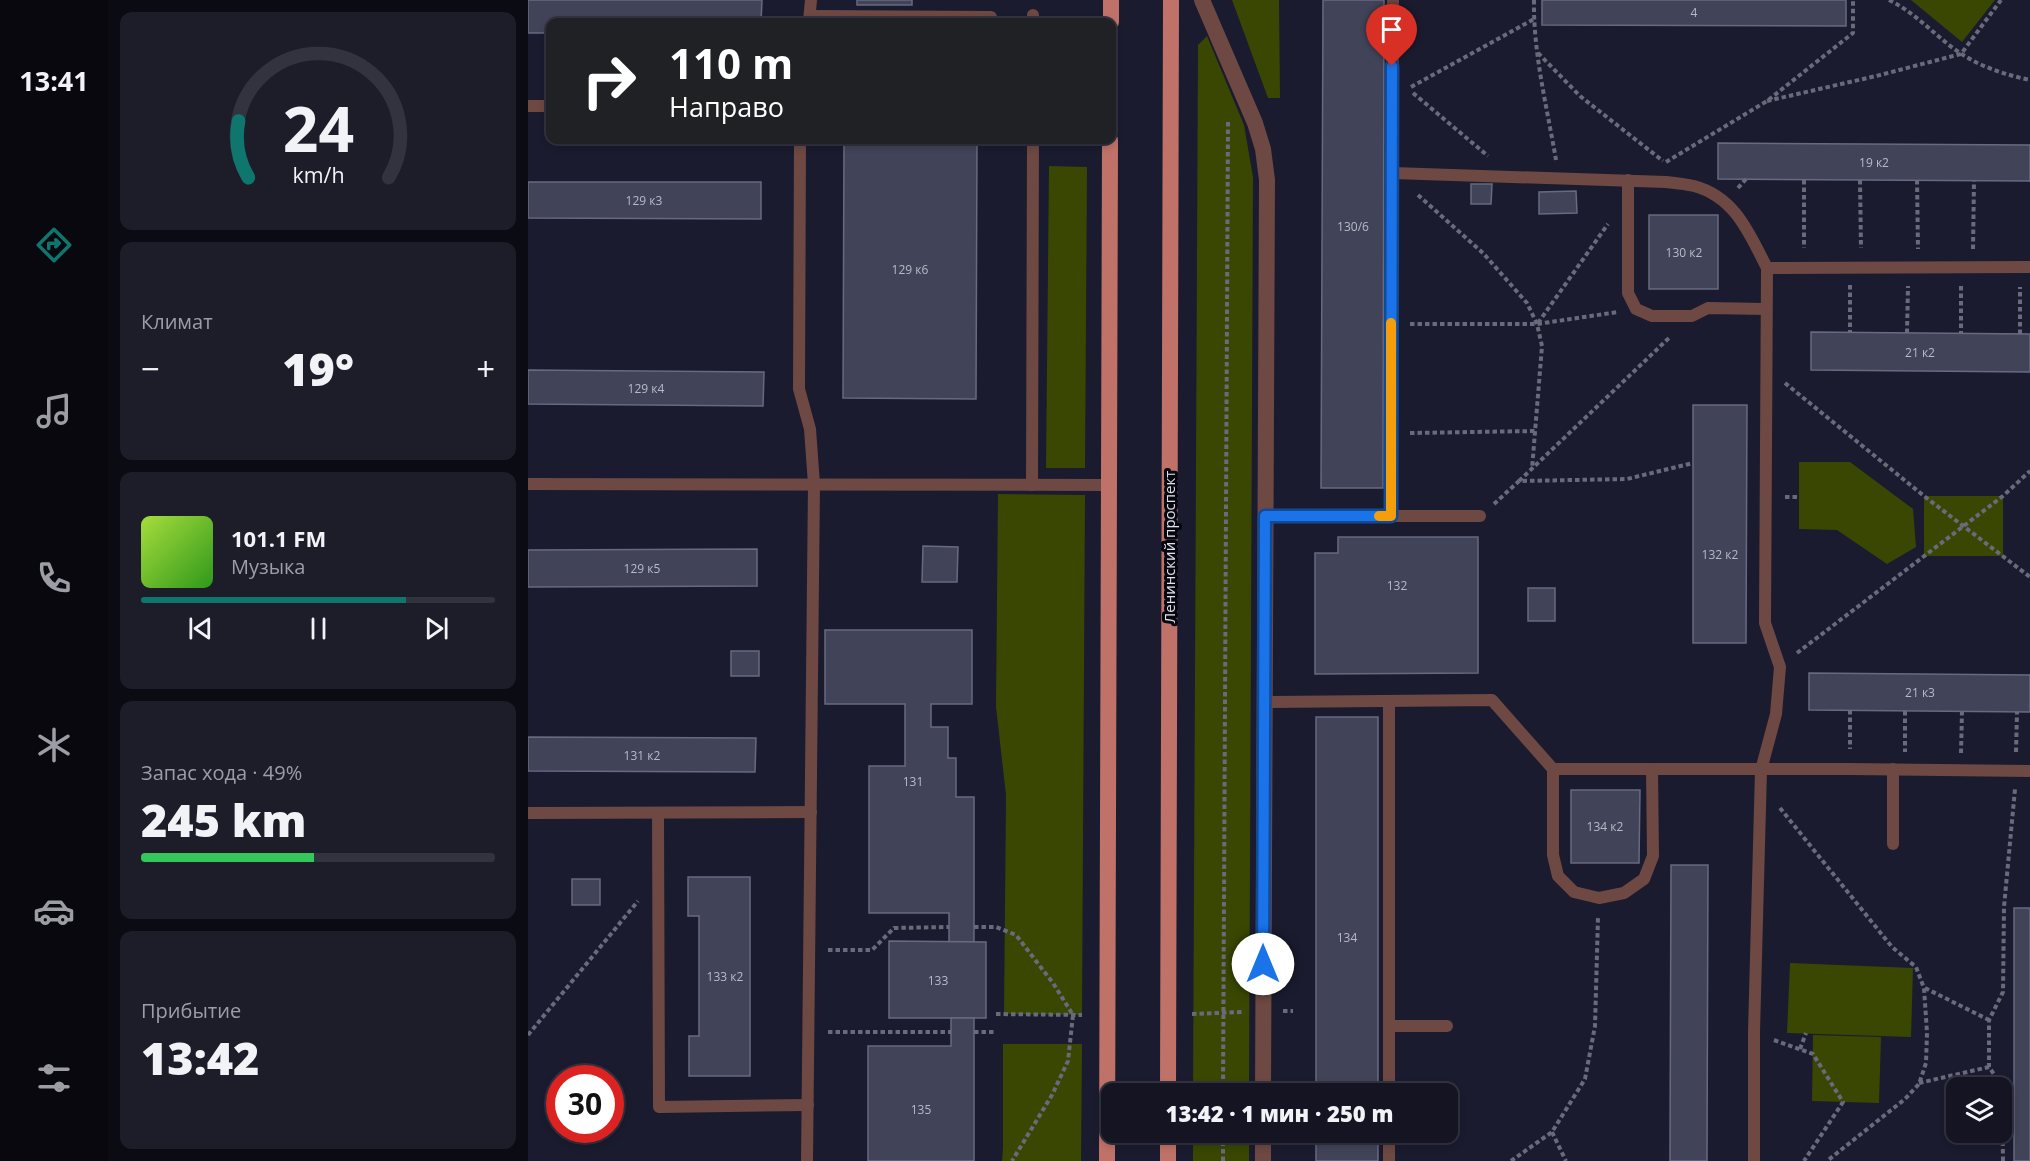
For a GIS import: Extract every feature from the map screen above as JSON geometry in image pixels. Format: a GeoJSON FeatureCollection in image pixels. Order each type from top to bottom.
{"type":"FeatureCollection","features":[{"type":"Feature","properties":{"kind":"main road"},"geometry":{"type":"LineString","coordinates":[[1111,0],[1111,18]]}},
{"type":"Feature","properties":{"kind":"main road","name":"Ленинский проспект"},"geometry":{"type":"LineString","coordinates":[[1168,1083],[1171,0]]}},
{"type":"Feature","properties":{"kind":"main road"},"geometry":{"type":"LineString","coordinates":[[1107,1161],[1110,144]]}},
{"type":"Feature","properties":{"kind":"main road"},"geometry":{"type":"LineString","coordinates":[[1168,1143],[1168,1161]]}},
{"type":"Feature","properties":{"kind":"street"},"geometry":{"type":"LineString","coordinates":[[1202,0],[1255,123],[1267,180],[1263,1083]]}},
{"type":"Feature","properties":{"kind":"street"},"geometry":{"type":"LineString","coordinates":[[1263,1143],[1263,1161]]}},
{"type":"Feature","properties":{"kind":"lane"},"geometry":{"type":"LineString","coordinates":[[810,18],[811,0]]}},
{"type":"Feature","properties":{"kind":"lane"},"geometry":{"type":"LineString","coordinates":[[1391,516],[1393,0]]}},
{"type":"Feature","properties":{"kind":"lane"},"geometry":{"type":"LineString","coordinates":[[900,18],[991,17]]}},
{"type":"Feature","properties":{"kind":"lane"},"geometry":{"type":"LineString","coordinates":[[528,106],[546,106]]}},
{"type":"Feature","properties":{"kind":"lane"},"geometry":{"type":"LineString","coordinates":[[800,144],[799,389],[810,429],[814,484],[807,1161]]}},
{"type":"Feature","properties":{"kind":"lane"},"geometry":{"type":"LineString","coordinates":[[1032,485],[1033,144]]}},
{"type":"Feature","properties":{"kind":"lane"},"geometry":{"type":"LineString","coordinates":[[1393,173],[1628,180],[1695,186],[1726,201],[1746,228],[1767,268],[1765,623],[1780,667],[1776,714],[1761,770],[1754,1032],[1754,1161]]}},
{"type":"Feature","properties":{"kind":"lane"},"geometry":{"type":"LineString","coordinates":[[1628,180],[1628,293],[1636,309],[1652,316],[1692,316],[1708,309],[1766,309]]}},
{"type":"Feature","properties":{"kind":"lane"},"geometry":{"type":"LineString","coordinates":[[1767,268],[2025,267]]}},
{"type":"Feature","properties":{"kind":"lane"},"geometry":{"type":"LineString","coordinates":[[528,484],[1109,485]]}},
{"type":"Feature","properties":{"kind":"lane"},"geometry":{"type":"LineString","coordinates":[[1265,516],[1480,516]]}},
{"type":"Feature","properties":{"kind":"lane"},"geometry":{"type":"LineString","coordinates":[[1265,702],[1492,700],[1553,769],[1553,855],[1558,876],[1574,892],[1599,898],[1624,893],[1644,879],[1653,856],[1652,769]]}},
{"type":"Feature","properties":{"kind":"lane"},"geometry":{"type":"LineString","coordinates":[[1389,701],[1389,1083]]}},
{"type":"Feature","properties":{"kind":"lane"},"geometry":{"type":"LineString","coordinates":[[1553,769],[2030,771]]}},
{"type":"Feature","properties":{"kind":"lane"},"geometry":{"type":"LineString","coordinates":[[1893,844],[1899,769]]}},
{"type":"Feature","properties":{"kind":"lane"},"geometry":{"type":"LineString","coordinates":[[528,813],[811,813]]}},
{"type":"Feature","properties":{"kind":"lane"},"geometry":{"type":"LineString","coordinates":[[658,813],[659,1107],[808,1105]]}},
{"type":"Feature","properties":{"kind":"lane"},"geometry":{"type":"LineString","coordinates":[[1389,1026],[1447,1026]]}},
{"type":"Feature","properties":{"kind":"lane"},"geometry":{"type":"LineString","coordinates":[[1389,1143],[1389,1161]]}},
{"type":"Feature","properties":{"kind":"path"},"geometry":{"type":"LineString","coordinates":[[1534,0],[1538,54],[1559,178]]}},
{"type":"Feature","properties":{"kind":"path"},"geometry":{"type":"LineString","coordinates":[[1665,163],[1767,101],[1853,33],[1853,0]]}},
{"type":"Feature","properties":{"kind":"path"},"geometry":{"type":"LineString","coordinates":[[1889,0],[1905,8],[1961,54],[2006,75],[2030,80]]}},
{"type":"Feature","properties":{"kind":"path"},"geometry":{"type":"LineString","coordinates":[[1767,101],[1961,54],[2001,0]]}},
{"type":"Feature","properties":{"kind":"path"},"geometry":{"type":"LineString","coordinates":[[1512,177],[1408,88],[1534,19]]}},
{"type":"Feature","properties":{"kind":"path"},"geometry":{"type":"LineString","coordinates":[[1538,54],[1580,96],[1665,163],[1666,182]]}},
{"type":"Feature","properties":{"kind":"path"},"geometry":{"type":"LineString","coordinates":[[1223,1083],[1228,116]]}},
{"type":"Feature","properties":{"kind":"path"},"geometry":{"type":"LineString","coordinates":[[1393,173],[1484,253],[1527,303],[1537,324],[1542,346],[1532,469]]}},
{"type":"Feature","properties":{"kind":"path"},"geometry":{"type":"LineString","coordinates":[[1804,180],[1804,268]]}},
{"type":"Feature","properties":{"kind":"path"},"geometry":{"type":"LineString","coordinates":[[1850,333],[1860,180]]}},
{"type":"Feature","properties":{"kind":"path"},"geometry":{"type":"LineString","coordinates":[[1907,333],[1917,180]]}},
{"type":"Feature","properties":{"kind":"path"},"geometry":{"type":"LineString","coordinates":[[1961,333],[1974,181]]}},
{"type":"Feature","properties":{"kind":"path"},"geometry":{"type":"LineString","coordinates":[[1537,324],[1628,198]]}},
{"type":"Feature","properties":{"kind":"path"},"geometry":{"type":"LineString","coordinates":[[2020,334],[2025,267]]}},
{"type":"Feature","properties":{"kind":"path"},"geometry":{"type":"LineString","coordinates":[[1391,324],[1537,324],[1636,309]]}},
{"type":"Feature","properties":{"kind":"path"},"geometry":{"type":"LineString","coordinates":[[1480,516],[1692,316]]}},
{"type":"Feature","properties":{"kind":"path"},"geometry":{"type":"LineString","coordinates":[[1766,367],[2030,577]]}},
{"type":"Feature","properties":{"kind":"path"},"geometry":{"type":"LineString","coordinates":[[1391,434],[1535,431]]}},
{"type":"Feature","properties":{"kind":"path"},"geometry":{"type":"LineString","coordinates":[[1519,481],[1627,479],[1693,463]]}},
{"type":"Feature","properties":{"kind":"path"},"geometry":{"type":"LineString","coordinates":[[1780,667],[2003,496],[2030,471]]}},
{"type":"Feature","properties":{"kind":"path"},"geometry":{"type":"LineString","coordinates":[[1850,710],[1850,769]]}},
{"type":"Feature","properties":{"kind":"path"},"geometry":{"type":"LineString","coordinates":[[1899,769],[1905,711]]}},
{"type":"Feature","properties":{"kind":"path"},"geometry":{"type":"LineString","coordinates":[[1961,770],[1962,711]]}},
{"type":"Feature","properties":{"kind":"path"},"geometry":{"type":"LineString","coordinates":[[2003,1161],[2002,1086],[1989,1066],[1989,1020],[2003,992],[2004,907],[2016,771],[2017,712]]}},
{"type":"Feature","properties":{"kind":"path"},"geometry":{"type":"LineString","coordinates":[[1761,784],[1892,947],[1916,967],[1924,988],[1926,1063],[1918,1084],[1905,1099],[1827,1161]]}},
{"type":"Feature","properties":{"kind":"path"},"geometry":{"type":"LineString","coordinates":[[528,1035],[658,876]]}},
{"type":"Feature","properties":{"kind":"path"},"geometry":{"type":"LineString","coordinates":[[1511,1161],[1552,1132],[1585,1079],[1595,1026],[1599,898]]}},
{"type":"Feature","properties":{"kind":"path"},"geometry":{"type":"LineString","coordinates":[[810,951],[872,951],[894,928],[949,927]]}},
{"type":"Feature","properties":{"kind":"path"},"geometry":{"type":"LineString","coordinates":[[974,927],[996,927],[1016,935],[1053,983],[1073,1015],[1068,1060],[1052,1095],[1012,1161]]}},
{"type":"Feature","properties":{"kind":"path"},"geometry":{"type":"LineString","coordinates":[[1924,988],[1989,1020]]}},
{"type":"Feature","properties":{"kind":"path"},"geometry":{"type":"LineString","coordinates":[[1192,1014],[1251,1012]]}},
{"type":"Feature","properties":{"kind":"path"},"geometry":{"type":"LineString","coordinates":[[996,1014],[1082,1015]]}},
{"type":"Feature","properties":{"kind":"path"},"geometry":{"type":"LineString","coordinates":[[809,1032],[951,1032]]}},
{"type":"Feature","properties":{"kind":"path"},"geometry":{"type":"LineString","coordinates":[[974,1032],[996,1032]]}},
{"type":"Feature","properties":{"kind":"path"},"geometry":{"type":"LineString","coordinates":[[1754,1032],[1813,1054],[1843,1102],[1804,1161]]}},
{"type":"Feature","properties":{"kind":"path"},"geometry":{"type":"LineString","coordinates":[[1800,1049],[1806,1034]]}},
{"type":"Feature","properties":{"kind":"path"},"geometry":{"type":"LineString","coordinates":[[1918,1084],[1989,1066]]}},
{"type":"Feature","properties":{"kind":"path"},"geometry":{"type":"LineString","coordinates":[[1552,1132],[1566,1161]]}},
{"type":"Feature","properties":{"kind":"path"},"geometry":{"type":"LineString","coordinates":[[1223,1143],[1223,1161]]}},
{"type":"Feature","properties":{"kind":"green space"},"geometry":{"type":"Polygon","coordinates":[[[1232,0],[1279,0],[1280,98],[1268,98],[1232,0]]]}},
{"type":"Feature","properties":{"kind":"green space"},"geometry":{"type":"Polygon","coordinates":[[[1911,0],[1995,0],[1962,42],[1911,0]]]}},
{"type":"Feature","properties":{"kind":"green space"},"geometry":{"type":"Polygon","coordinates":[[[1207,36],[1244,125],[1253,177],[1249,1083],[1193,1083],[1198,45],[1207,36]]]}},
{"type":"Feature","properties":{"kind":"green space"},"geometry":{"type":"Polygon","coordinates":[[[1049,166],[1087,167],[1085,468],[1046,468],[1049,166]]]}},
{"type":"Feature","properties":{"kind":"green space"},"geometry":{"type":"Polygon","coordinates":[[[1799,462],[1850,462],[1913,509],[1916,547],[1887,564],[1837,530],[1799,529],[1799,462]]]}},
{"type":"Feature","properties":{"kind":"green space"},"geometry":{"type":"Polygon","coordinates":[[[998,494],[1085,495],[1082,1015],[1004,1014],[1006,795],[996,707],[998,494]]]}},
{"type":"Feature","properties":{"kind":"green space"},"geometry":{"type":"Polygon","coordinates":[[[1924,496],[2003,496],[2003,556],[1924,556],[1924,496]]]}},
{"type":"Feature","properties":{"kind":"green space"},"geometry":{"type":"Polygon","coordinates":[[[1790,963],[1913,968],[1911,1037],[1787,1033],[1790,963]]]}},
{"type":"Feature","properties":{"kind":"green space"},"geometry":{"type":"Polygon","coordinates":[[[1813,1035],[1881,1037],[1879,1103],[1812,1101],[1813,1035]]]}},
{"type":"Feature","properties":{"kind":"green space"},"geometry":{"type":"Polygon","coordinates":[[[1003,1044],[1082,1044],[1081,1161],[1002,1161],[1003,1044]]]}},
{"type":"Feature","properties":{"kind":"green space"},"geometry":{"type":"Polygon","coordinates":[[[1193,1143],[1249,1143],[1249,1161],[1193,1161],[1193,1143]]]}},
{"type":"Feature","properties":{"kind":"building"},"geometry":{"type":"Polygon","coordinates":[[[528,0],[762,0],[761,18],[546,18],[546,33],[528,33],[528,0]]]}},
{"type":"Feature","properties":{"kind":"building"},"geometry":{"type":"Polygon","coordinates":[[[857,0],[912,0],[912,5],[857,5],[857,0]]]}},
{"type":"Feature","properties":{"kind":"building"},"geometry":{"type":"Polygon","coordinates":[[[1323,0],[1384,0],[1383,488],[1321,488],[1323,0]]]}},
{"type":"Feature","properties":{"kind":"building"},"geometry":{"type":"Polygon","coordinates":[[[1542,0],[1846,0],[1846,26],[1542,25],[1542,0]]]}},
{"type":"Feature","properties":{"kind":"building"},"geometry":{"type":"Polygon","coordinates":[[[1718,143],[2030,145],[2030,181],[1718,179],[1718,143]]]}},
{"type":"Feature","properties":{"kind":"building"},"geometry":{"type":"Polygon","coordinates":[[[844,144],[977,144],[976,399],[843,398],[844,144]]]}},
{"type":"Feature","properties":{"kind":"building"},"geometry":{"type":"Polygon","coordinates":[[[528,182],[761,182],[761,219],[528,218],[528,182]]]}},
{"type":"Feature","properties":{"kind":"building"},"geometry":{"type":"Polygon","coordinates":[[[1471,184],[1492,184],[1491,204],[1471,204],[1471,184]]]}},
{"type":"Feature","properties":{"kind":"building"},"geometry":{"type":"Polygon","coordinates":[[[1576,191],[1577,213],[1539,214],[1539,192],[1576,191]]]}},
{"type":"Feature","properties":{"kind":"building"},"geometry":{"type":"Polygon","coordinates":[[[1649,215],[1718,215],[1718,289],[1649,289],[1649,215]]]}},
{"type":"Feature","properties":{"kind":"building"},"geometry":{"type":"Polygon","coordinates":[[[1811,332],[2030,334],[2030,372],[1811,370],[1811,332]]]}},
{"type":"Feature","properties":{"kind":"building"},"geometry":{"type":"Polygon","coordinates":[[[528,370],[764,372],[763,406],[528,404],[528,370]]]}},
{"type":"Feature","properties":{"kind":"building"},"geometry":{"type":"Polygon","coordinates":[[[1693,405],[1747,405],[1746,643],[1693,643],[1693,405]]]}},
{"type":"Feature","properties":{"kind":"building"},"geometry":{"type":"Polygon","coordinates":[[[1338,537],[1478,537],[1478,673],[1315,674],[1315,553],[1338,553],[1338,537]]]}},
{"type":"Feature","properties":{"kind":"building"},"geometry":{"type":"Polygon","coordinates":[[[923,546],[958,547],[957,582],[922,582],[923,546]]]}},
{"type":"Feature","properties":{"kind":"building"},"geometry":{"type":"Polygon","coordinates":[[[757,549],[757,586],[528,587],[528,550],[757,549]]]}},
{"type":"Feature","properties":{"kind":"building"},"geometry":{"type":"Polygon","coordinates":[[[1528,588],[1555,588],[1555,621],[1528,621],[1528,588]]]}},
{"type":"Feature","properties":{"kind":"building"},"geometry":{"type":"Polygon","coordinates":[[[825,630],[972,630],[972,704],[931,704],[931,727],[948,727],[948,758],[956,758],[956,797],[974,797],[974,942],[949,942],[949,913],[869,913],[869,766],[905,766],[905,704],[825,704],[825,630]]]}},
{"type":"Feature","properties":{"kind":"building"},"geometry":{"type":"Polygon","coordinates":[[[731,651],[759,651],[759,676],[731,676],[731,651]]]}},
{"type":"Feature","properties":{"kind":"building"},"geometry":{"type":"Polygon","coordinates":[[[1809,673],[2030,675],[2030,712],[1809,710],[1809,673]]]}},
{"type":"Feature","properties":{"kind":"building"},"geometry":{"type":"Polygon","coordinates":[[[1316,717],[1378,717],[1378,1083],[1316,1083],[1316,717]]]}},
{"type":"Feature","properties":{"kind":"building"},"geometry":{"type":"Polygon","coordinates":[[[528,737],[756,738],[755,772],[528,771],[528,737]]]}},
{"type":"Feature","properties":{"kind":"building"},"geometry":{"type":"Polygon","coordinates":[[[1571,790],[1640,790],[1639,863],[1571,863],[1571,790]]]}},
{"type":"Feature","properties":{"kind":"building"},"geometry":{"type":"Polygon","coordinates":[[[1671,865],[1708,865],[1707,1161],[1670,1161],[1671,865]]]}},
{"type":"Feature","properties":{"kind":"building"},"geometry":{"type":"Polygon","coordinates":[[[688,877],[750,877],[750,1076],[689,1076],[689,1036],[699,1036],[699,916],[688,916],[688,877]]]}},
{"type":"Feature","properties":{"kind":"building"},"geometry":{"type":"Polygon","coordinates":[[[572,879],[600,879],[600,905],[572,905],[572,879]]]}},
{"type":"Feature","properties":{"kind":"building"},"geometry":{"type":"Polygon","coordinates":[[[2014,908],[2030,908],[2030,1161],[2014,1161],[2014,908]]]}},
{"type":"Feature","properties":{"kind":"building"},"geometry":{"type":"Polygon","coordinates":[[[889,941],[986,942],[986,1018],[889,1018],[889,941]]]}},
{"type":"Feature","properties":{"kind":"building"},"geometry":{"type":"Polygon","coordinates":[[[951,1018],[974,1018],[974,1161],[868,1161],[868,1046],[951,1046],[951,1018]]]}},
{"type":"Feature","properties":{"kind":"building"},"geometry":{"type":"Polygon","coordinates":[[[1316,1143],[1378,1143],[1378,1161],[1316,1161],[1316,1143]]]}},
{"type":"Feature","properties":{"kind":"slow traffic"},"geometry":{"type":"LineString","coordinates":[[1379,516],[1391,516],[1391,323]]}},
{"type":"Feature","properties":{"kind":"route"},"geometry":{"type":"LineString","coordinates":[[1263,964],[1265,516],[1391,516],[1392,66]]}}]}
